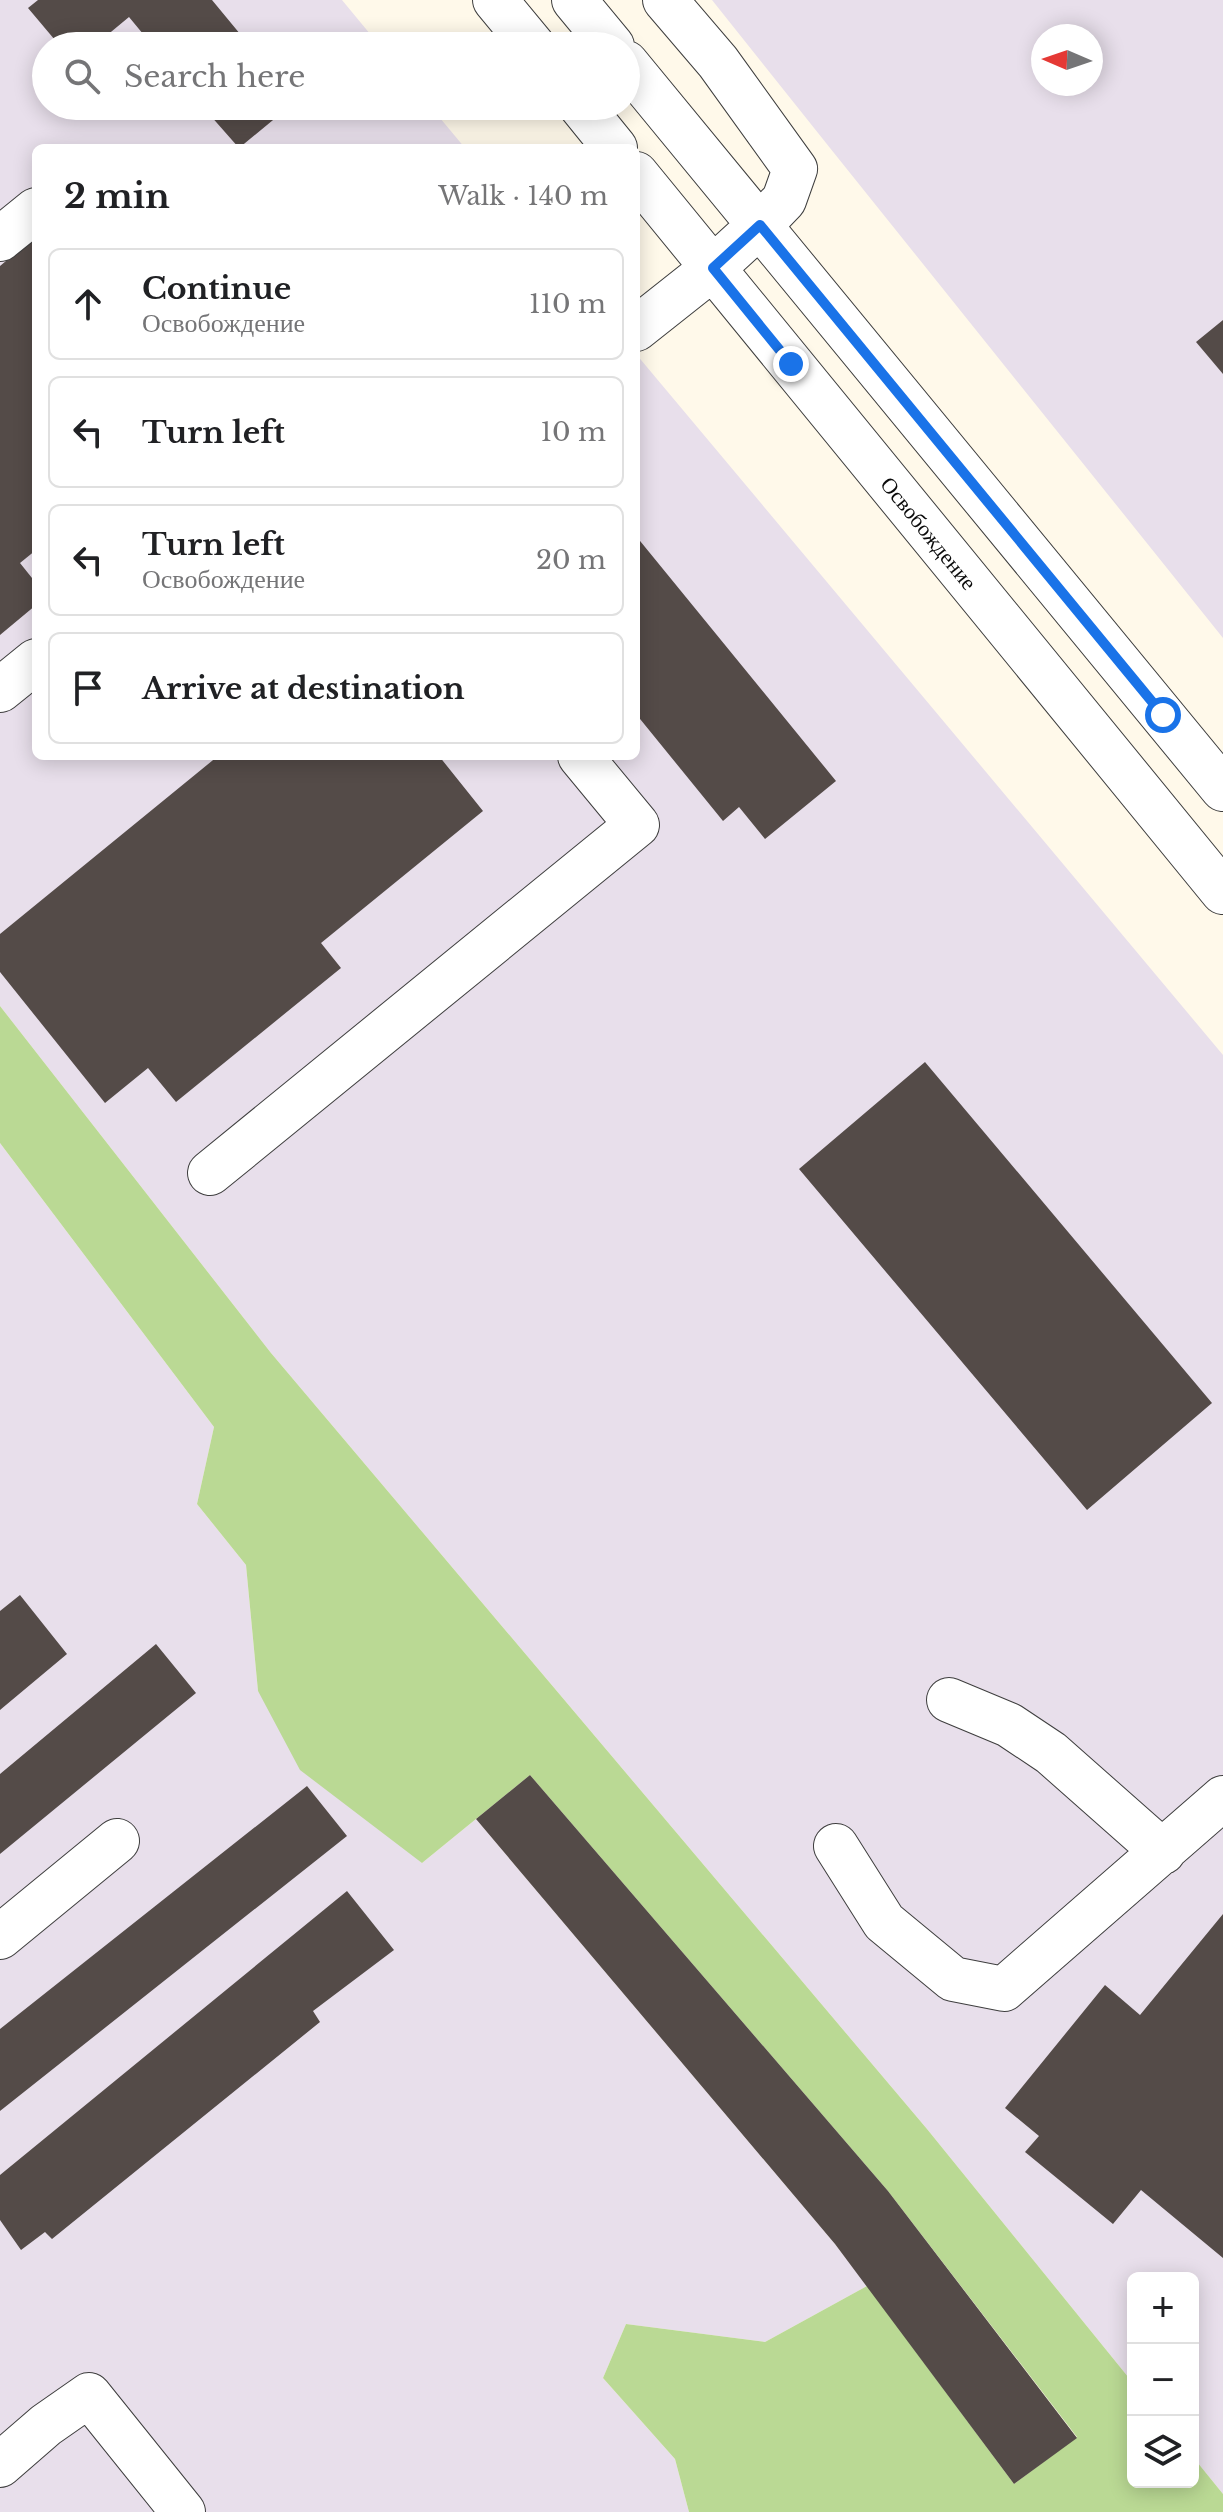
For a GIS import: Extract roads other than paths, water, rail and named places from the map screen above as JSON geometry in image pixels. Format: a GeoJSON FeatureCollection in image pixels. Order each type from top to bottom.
{"type":"FeatureCollection","features":[{"type":"Feature","properties":{"kind":"street"},"geometry":{"type":"LineString","coordinates":[[495,0],[521,32]]}},
{"type":"Feature","properties":{"kind":"street"},"geometry":{"type":"LineString","coordinates":[[574,0],[600,32]]}},
{"type":"Feature","properties":{"kind":"street"},"geometry":{"type":"LineString","coordinates":[[640,326],[713,268],[760,225],[784,200],[795,169],[718,62],[665,0]]}},
{"type":"Feature","properties":{"kind":"street"},"geometry":{"type":"LineString","coordinates":[[640,80],[1223,789]]}},
{"type":"Feature","properties":{"kind":"street"},"geometry":{"type":"LineString","coordinates":[[592,120],[612,144]]}},
{"type":"Feature","properties":{"kind":"street","name":"Освобождение"},"geometry":{"type":"LineString","coordinates":[[640,179],[1223,892]]}},
{"type":"Feature","properties":{"kind":"street"},"geometry":{"type":"LineString","coordinates":[[0,239],[32,213]]}},
{"type":"Feature","properties":{"kind":"street"},"geometry":{"type":"LineString","coordinates":[[0,690],[32,664]]}},
{"type":"Feature","properties":{"kind":"street"},"geometry":{"type":"LineString","coordinates":[[210,1173],[637,825],[583,760]]}},
{"type":"Feature","properties":{"kind":"street"},"geometry":{"type":"LineString","coordinates":[[949,1700],[1009,1725],[1051,1753],[1163,1852]]}},
{"type":"Feature","properties":{"kind":"street"},"geometry":{"type":"LineString","coordinates":[[836,1846],[884,1922],[953,1979],[1004,1989],[1223,1798]]}},
{"type":"Feature","properties":{"kind":"street"},"geometry":{"type":"LineString","coordinates":[[0,1937],[117,1841]]}},
{"type":"Feature","properties":{"kind":"street"},"geometry":{"type":"LineString","coordinates":[[0,2465],[46,2425],[89,2395],[183,2512]]}}]}
